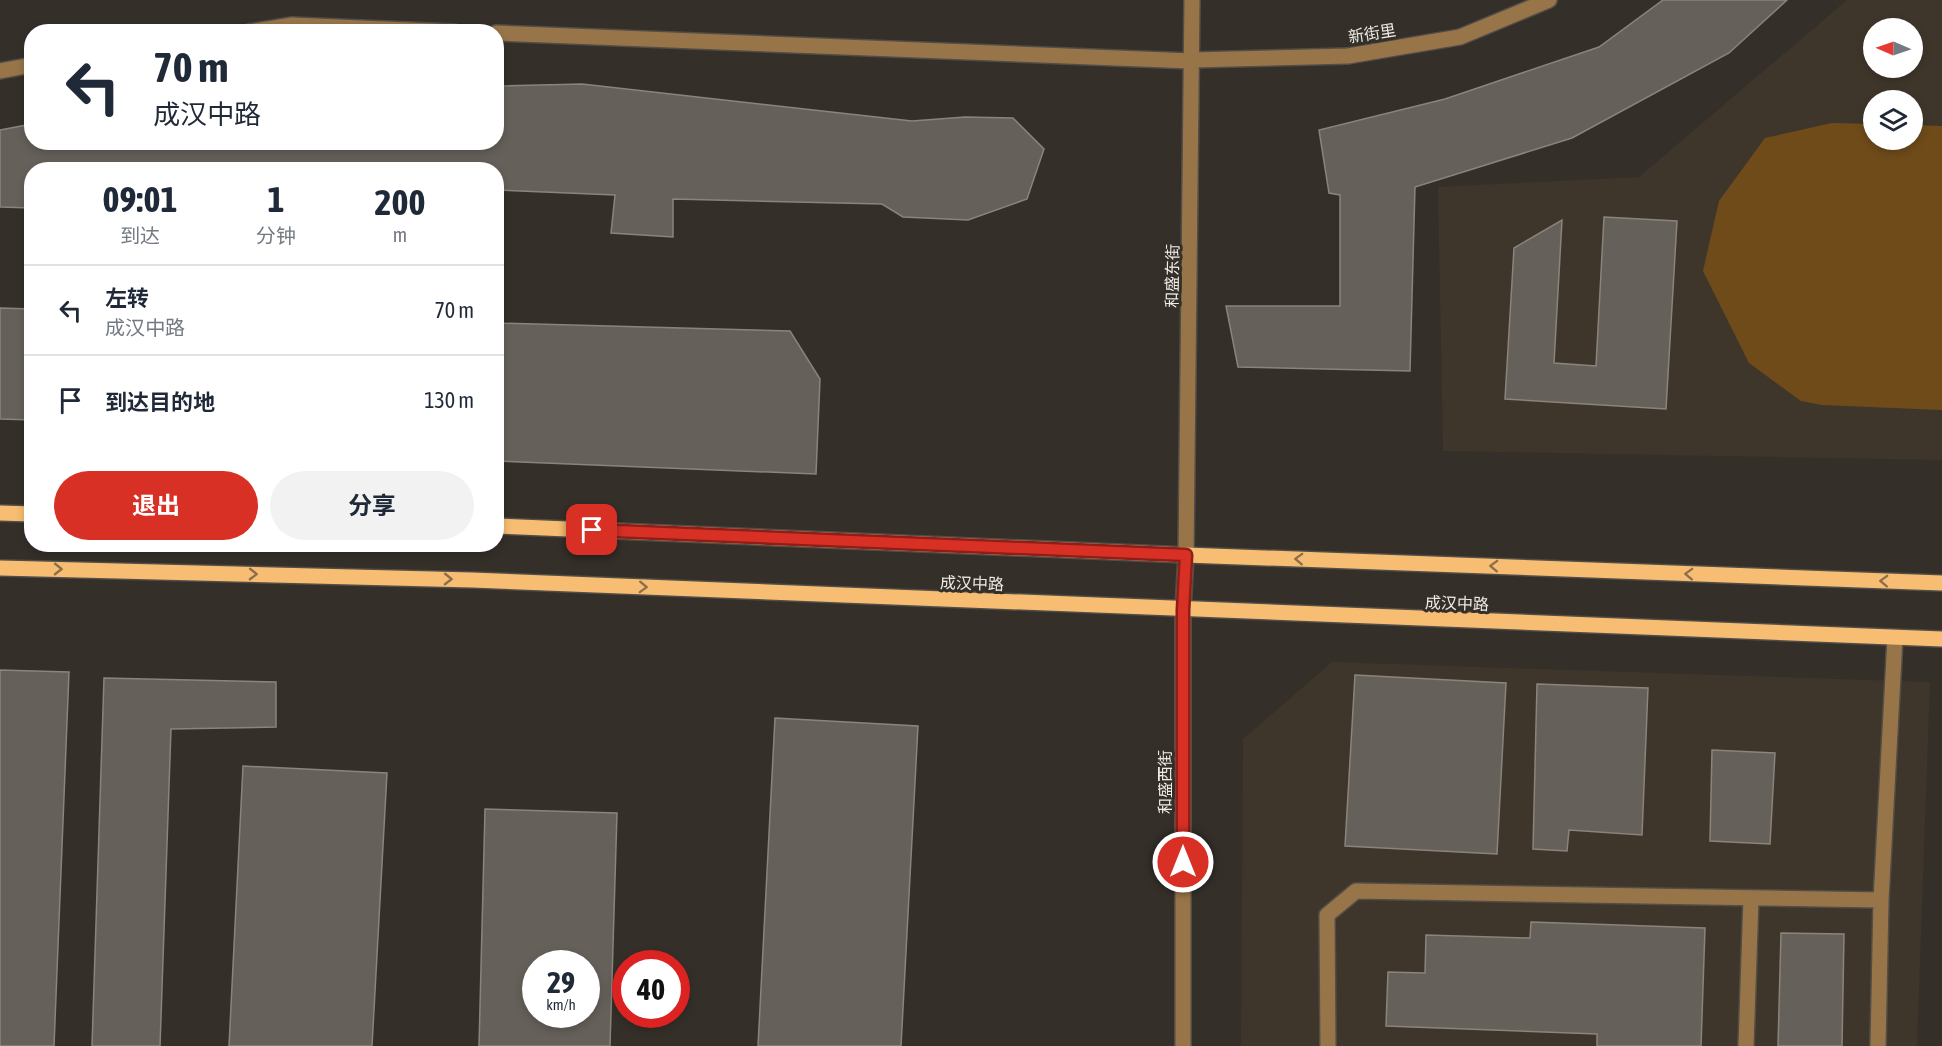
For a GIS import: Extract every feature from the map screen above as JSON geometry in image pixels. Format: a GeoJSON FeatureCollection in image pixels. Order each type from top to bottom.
{"type":"FeatureCollection","features":[{"type":"Feature","properties":{"kind":"main road"},"geometry":{"type":"LineString","coordinates":[[0,513],[24,514]]}},
{"type":"Feature","properties":{"kind":"main road"},"geometry":{"type":"LineString","coordinates":[[504,526],[1942,583]]}},
{"type":"Feature","properties":{"kind":"main road","name":"成汉中路"},"geometry":{"type":"LineString","coordinates":[[0,568],[472,580],[1942,639]]}},
{"type":"Feature","properties":{"kind":"street","name":"和盛东街"},"geometry":{"type":"LineString","coordinates":[[1186,555],[1192,0]]}},
{"type":"Feature","properties":{"kind":"street","name":"新街里"},"geometry":{"type":"LineString","coordinates":[[504,33],[1192,61],[1348,56],[1460,37],[1549,0]]}},
{"type":"Feature","properties":{"kind":"street"},"geometry":{"type":"LineString","coordinates":[[0,71],[24,66]]}},
{"type":"Feature","properties":{"kind":"street","name":"和盛西街"},"geometry":{"type":"LineString","coordinates":[[1183,1046],[1183,610],[1186,555]]}},
{"type":"Feature","properties":{"kind":"street"},"geometry":{"type":"LineString","coordinates":[[1878,1046],[1881,900],[1895,638]]}},
{"type":"Feature","properties":{"kind":"street"},"geometry":{"type":"LineString","coordinates":[[1328,1046],[1328,915],[1356,891],[1881,900]]}},
{"type":"Feature","properties":{"kind":"street"},"geometry":{"type":"LineString","coordinates":[[1746,1046],[1751,898]]}},
{"type":"Feature","properties":{"kind":"shaded area"},"geometry":{"type":"Polygon","coordinates":[[[1847,0],[1942,0],[1942,460],[1443,451],[1438,187],[1639,177],[1847,0]]]}},
{"type":"Feature","properties":{"kind":"shaded area"},"geometry":{"type":"Polygon","coordinates":[[[1832,123],[1863,124],[1863,150],[1923,150],[1923,125],[1942,126],[1942,410],[1822,405],[1801,401],[1749,363],[1703,271],[1719,201],[1765,138],[1832,123]]]}},
{"type":"Feature","properties":{"kind":"shaded area"},"geometry":{"type":"Polygon","coordinates":[[[1332,662],[1930,682],[1917,1046],[1241,1046],[1243,739],[1332,662]]]}},
{"type":"Feature","properties":{"kind":"building"},"geometry":{"type":"Polygon","coordinates":[[[1663,0],[1787,0],[1729,53],[1572,138],[1415,187],[1410,371],[1238,367],[1226,306],[1340,306],[1340,195],[1329,193],[1319,130],[1445,99],[1599,47],[1663,0]]]}},
{"type":"Feature","properties":{"kind":"building"},"geometry":{"type":"Polygon","coordinates":[[[582,84],[912,121],[965,117],[1013,118],[1044,149],[1027,199],[968,220],[903,217],[882,204],[673,199],[673,237],[611,233],[615,195],[504,190],[504,162],[24,162],[24,208],[0,207],[0,130],[24,126],[24,150],[504,150],[504,86],[582,84]]]}},
{"type":"Feature","properties":{"kind":"building"},"geometry":{"type":"Polygon","coordinates":[[[1604,217],[1677,221],[1666,409],[1505,399],[1514,248],[1562,220],[1554,363],[1596,366],[1604,217]]]}},
{"type":"Feature","properties":{"kind":"building"},"geometry":{"type":"Polygon","coordinates":[[[0,308],[24,309],[24,420],[0,419],[0,308]]]}},
{"type":"Feature","properties":{"kind":"building"},"geometry":{"type":"Polygon","coordinates":[[[504,323],[790,331],[820,379],[816,474],[504,461],[504,323]]]}},
{"type":"Feature","properties":{"kind":"building"},"geometry":{"type":"Polygon","coordinates":[[[0,670],[69,672],[54,1046],[0,1046],[0,670]]]}},
{"type":"Feature","properties":{"kind":"building"},"geometry":{"type":"Polygon","coordinates":[[[1355,675],[1506,683],[1497,854],[1345,846],[1355,675]]]}},
{"type":"Feature","properties":{"kind":"building"},"geometry":{"type":"Polygon","coordinates":[[[104,678],[276,682],[276,727],[171,729],[160,1046],[92,1046],[104,678]]]}},
{"type":"Feature","properties":{"kind":"building"},"geometry":{"type":"Polygon","coordinates":[[[1537,684],[1648,688],[1642,835],[1569,830],[1567,851],[1533,849],[1537,684]]]}},
{"type":"Feature","properties":{"kind":"building"},"geometry":{"type":"Polygon","coordinates":[[[775,718],[918,726],[901,1046],[758,1046],[775,718]]]}},
{"type":"Feature","properties":{"kind":"building"},"geometry":{"type":"Polygon","coordinates":[[[1712,750],[1775,753],[1770,844],[1710,841],[1712,750]]]}},
{"type":"Feature","properties":{"kind":"building"},"geometry":{"type":"Polygon","coordinates":[[[243,766],[387,773],[372,1046],[229,1046],[243,766]]]}},
{"type":"Feature","properties":{"kind":"building"},"geometry":{"type":"Polygon","coordinates":[[[485,809],[617,813],[610,1046],[479,1046],[485,809]]]}},
{"type":"Feature","properties":{"kind":"building"},"geometry":{"type":"Polygon","coordinates":[[[1531,922],[1705,928],[1701,1046],[1597,1046],[1597,1034],[1386,1026],[1388,972],[1425,973],[1426,935],[1530,938],[1531,922]]]}},
{"type":"Feature","properties":{"kind":"building"},"geometry":{"type":"Polygon","coordinates":[[[1781,933],[1844,934],[1842,1046],[1778,1046],[1781,933]]]}},
{"type":"Feature","properties":{"kind":"route"},"geometry":{"type":"LineString","coordinates":[[592,530],[1186,555],[1183,610],[1183,862]]}}]}
